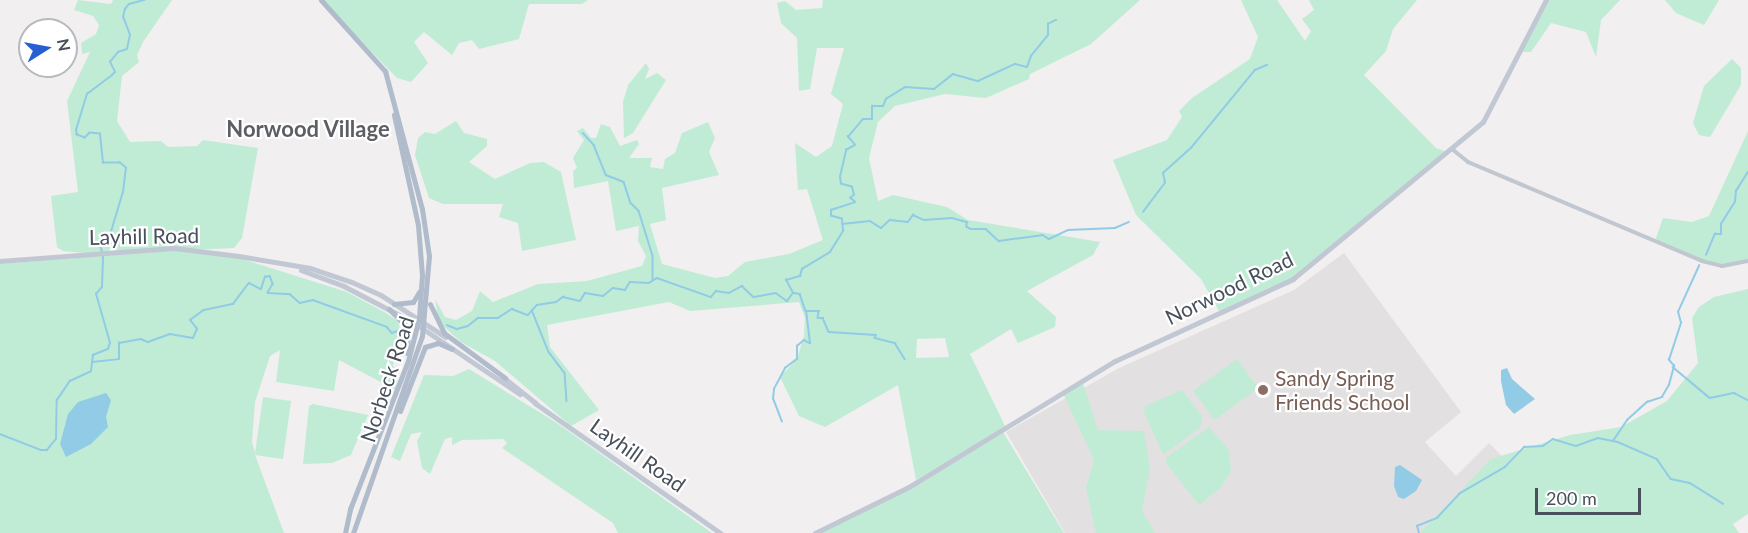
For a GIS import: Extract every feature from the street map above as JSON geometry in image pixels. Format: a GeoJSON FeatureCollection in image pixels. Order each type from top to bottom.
{"type":"FeatureCollection","features":[{"type":"Feature","properties":{"kind":"main road","name":"Norbeck Road"},"geometry":{"type":"LineString","coordinates":[[321,0],[379,61],[392,92],[424,219],[429,290],[423,330],[353,533]]}},
{"type":"Feature","properties":{"kind":"main road","name":"Norwood Road"},"geometry":{"type":"LineString","coordinates":[[815,533],[909,487],[1115,361],[1293,279],[1452,149],[1491,111],[1546,0]]}},
{"type":"Feature","properties":{"kind":"main road","name":"Norbeck Road"},"geometry":{"type":"LineString","coordinates":[[345,533],[393,401],[419,318],[422,275],[418,225],[392,92]]}},
{"type":"Feature","properties":{"kind":"main road","name":"Layhill Road"},"geometry":{"type":"LineString","coordinates":[[0,261],[117,252],[200,250],[330,274],[419,318],[505,378],[536,404]]}},
{"type":"Feature","properties":{"kind":"main road","name":"Layhill Road"},"geometry":{"type":"LineString","coordinates":[[287,265],[343,285],[418,326],[536,404],[721,533]]}},
{"type":"Feature","properties":{"kind":"main road"},"geometry":{"type":"LineString","coordinates":[[394,304],[408,304],[416,299],[422,275]]}},
{"type":"Feature","properties":{"kind":"main road"},"geometry":{"type":"LineString","coordinates":[[429,290],[431,313],[444,333],[505,378]]}},
{"type":"Feature","properties":{"kind":"main road"},"geometry":{"type":"LineString","coordinates":[[389,309],[404,322],[410,340],[393,401]]}},
{"type":"Feature","properties":{"kind":"main road"},"geometry":{"type":"LineString","coordinates":[[392,422],[400,411],[425,347],[438,343],[452,349]]}},
{"type":"Feature","properties":{"kind":"street"},"geometry":{"type":"LineString","coordinates":[[1452,149],[1468,162],[1702,261],[1722,266],[1748,261]]}},
{"type":"Feature","properties":{"kind":"shaded area","name":"Sandy Spring Friends School"},"geometry":{"type":"Polygon","coordinates":[[[1344,253],[1461,412],[1425,442],[1456,476],[1489,443],[1579,533],[1065,533],[1006,432],[1119,368],[1294,290],[1344,253]]]}},
{"type":"Feature","properties":{"kind":"green space"},"geometry":{"type":"Polygon","coordinates":[[[78,0],[111,4],[113,0],[172,0],[143,42],[137,55],[139,62],[122,76],[117,121],[130,142],[161,141],[168,147],[197,146],[203,140],[258,148],[242,238],[234,248],[96,254],[63,251],[57,247],[51,196],[78,192],[67,101],[90,52],[82,54],[81,43],[96,34],[99,25],[93,16],[74,10],[78,0]]]}},
{"type":"Feature","properties":{"kind":"green space"},"geometry":{"type":"Polygon","coordinates":[[[321,0],[588,0],[582,4],[529,4],[519,39],[479,49],[472,40],[459,43],[452,55],[424,32],[414,42],[428,63],[411,82],[397,78],[321,0]]]}},
{"type":"Feature","properties":{"kind":"green space"},"geometry":{"type":"Polygon","coordinates":[[[823,0],[1140,0],[1091,44],[1030,74],[1029,79],[986,98],[945,94],[895,106],[878,122],[869,158],[878,201],[893,195],[947,207],[968,220],[1100,242],[1093,255],[1027,291],[1056,317],[1055,327],[1018,343],[1011,329],[970,354],[1006,428],[916,480],[898,385],[825,427],[799,416],[780,377],[797,359],[804,336],[805,318],[799,302],[690,311],[669,302],[547,325],[550,347],[599,410],[571,426],[495,361],[461,342],[439,322],[435,299],[445,317],[456,320],[472,311],[480,291],[493,302],[538,284],[587,281],[642,266],[646,256],[638,241],[639,226],[616,231],[608,181],[574,188],[573,171],[577,168],[573,158],[584,140],[577,131],[583,128],[591,138],[596,138],[601,124],[610,127],[620,146],[637,140],[639,144],[629,158],[652,158],[650,167],[663,169],[665,159],[675,153],[682,133],[708,122],[715,138],[709,152],[719,175],[662,188],[666,220],[650,224],[662,264],[715,278],[728,276],[745,262],[789,254],[823,240],[807,189],[798,190],[795,143],[816,157],[832,146],[843,104],[831,94],[844,48],[817,48],[810,89],[799,91],[797,38],[781,23],[777,3],[785,1],[796,10],[822,8],[823,0]],[[945,338],[917,339],[916,358],[949,357],[945,338]]]}},
{"type":"Feature","properties":{"kind":"green space"},"geometry":{"type":"Polygon","coordinates":[[[1241,0],[1277,0],[1305,41],[1311,31],[1302,19],[1314,10],[1309,0],[1417,0],[1393,29],[1386,51],[1364,75],[1436,148],[1450,153],[1293,279],[1220,313],[1201,279],[1136,215],[1113,160],[1167,140],[1182,117],[1179,111],[1192,98],[1250,59],[1258,37],[1241,0]]]}},
{"type":"Feature","properties":{"kind":"green space"},"geometry":{"type":"Polygon","coordinates":[[[1546,0],[1620,0],[1601,20],[1596,57],[1586,32],[1551,23],[1531,52],[1519,52],[1546,0]]]}},
{"type":"Feature","properties":{"kind":"green space"},"geometry":{"type":"Polygon","coordinates":[[[1665,0],[1719,0],[1704,25],[1676,13],[1665,0]]]}},
{"type":"Feature","properties":{"kind":"green space"},"geometry":{"type":"Polygon","coordinates":[[[1732,59],[1741,68],[1741,85],[1710,137],[1699,135],[1693,123],[1704,86],[1732,59]]]}},
{"type":"Feature","properties":{"kind":"green space"},"geometry":{"type":"Polygon","coordinates":[[[646,63],[649,69],[645,79],[657,73],[666,80],[633,133],[624,138],[623,102],[628,85],[646,63]]]}},
{"type":"Feature","properties":{"kind":"green space"},"geometry":{"type":"Polygon","coordinates":[[[456,121],[464,133],[487,139],[487,146],[469,162],[495,179],[530,163],[544,162],[561,172],[576,240],[522,251],[518,223],[499,217],[503,204],[443,204],[429,198],[415,155],[418,138],[425,132],[435,134],[456,121]]]}},
{"type":"Feature","properties":{"kind":"green space"},"geometry":{"type":"Polygon","coordinates":[[[1748,131],[1748,262],[1730,266],[1712,265],[1655,241],[1663,218],[1692,222],[1709,216],[1748,131]]]}},
{"type":"Feature","properties":{"kind":"green space"},"geometry":{"type":"Polygon","coordinates":[[[180,250],[233,256],[347,292],[386,313],[398,321],[401,333],[397,335],[400,337],[393,365],[398,376],[396,390],[339,360],[334,391],[276,382],[280,350],[270,356],[255,402],[252,442],[255,453],[263,397],[291,401],[283,459],[255,455],[284,533],[0,533],[0,264],[180,250]]]}},
{"type":"Feature","properties":{"kind":"green space"},"geometry":{"type":"Polygon","coordinates":[[[1748,289],[1748,514],[1733,524],[1739,533],[1420,533],[1491,459],[1570,435],[1621,427],[1667,401],[1698,363],[1692,318],[1699,307],[1714,297],[1748,289]]]}},
{"type":"Feature","properties":{"kind":"green space"},"geometry":{"type":"Polygon","coordinates":[[[1237,359],[1258,388],[1214,420],[1193,391],[1237,359]]]}},
{"type":"Feature","properties":{"kind":"green space"},"geometry":{"type":"Polygon","coordinates":[[[469,369],[557,423],[712,533],[618,533],[613,523],[502,448],[507,443],[503,439],[462,440],[452,445],[452,437],[445,439],[430,474],[422,468],[417,441],[422,432],[411,434],[400,461],[391,457],[424,375],[453,376],[469,369]]]}},
{"type":"Feature","properties":{"kind":"green space"},"geometry":{"type":"Polygon","coordinates":[[[1082,380],[1098,430],[1144,431],[1150,469],[1142,511],[1155,533],[1096,533],[1086,488],[1094,460],[1063,393],[1082,380]]]}},
{"type":"Feature","properties":{"kind":"green space"},"geometry":{"type":"Polygon","coordinates":[[[1182,390],[1202,416],[1200,428],[1163,455],[1144,412],[1145,406],[1182,390]]]}},
{"type":"Feature","properties":{"kind":"green space"},"geometry":{"type":"Polygon","coordinates":[[[313,404],[368,415],[351,455],[332,463],[303,464],[309,406],[313,404]]]}},
{"type":"Feature","properties":{"kind":"green space"},"geometry":{"type":"Polygon","coordinates":[[[1209,427],[1229,450],[1231,472],[1221,487],[1199,505],[1166,463],[1167,457],[1209,427]]]}},
{"type":"Feature","properties":{"kind":"green space"},"geometry":{"type":"Polygon","coordinates":[[[1003,432],[1064,533],[815,533],[884,500],[1003,432]]]}},
{"type":"Feature","properties":{"kind":"water"},"geometry":{"type":"Polygon","coordinates":[[[1507,368],[1512,379],[1535,399],[1514,414],[1506,405],[1501,381],[1501,370],[1507,368]]]}},
{"type":"Feature","properties":{"kind":"water"},"geometry":{"type":"Polygon","coordinates":[[[106,393],[111,400],[106,417],[108,427],[91,444],[66,457],[60,444],[68,414],[78,402],[106,393]]]}},
{"type":"Feature","properties":{"kind":"water"},"geometry":{"type":"Polygon","coordinates":[[[1400,465],[1422,480],[1416,491],[1404,499],[1398,497],[1394,486],[1395,467],[1400,465]]]}},
{"type":"Feature","properties":{"kind":"waterway"},"geometry":{"type":"LineString","coordinates":[[102,252],[99,242],[110,235],[123,192],[126,168],[120,163],[103,163],[100,134],[90,133],[85,138],[77,135],[76,130],[87,94],[115,72],[110,62],[118,52],[127,49],[130,35],[123,17],[125,9],[129,4],[144,0]]}},
{"type":"Feature","properties":{"kind":"waterway"},"geometry":{"type":"LineString","coordinates":[[447,325],[457,329],[468,326],[478,318],[498,318],[512,309],[528,315],[537,305],[556,302],[563,297],[580,301],[585,293],[603,296],[613,288],[625,290],[630,282],[649,283],[657,278],[711,297],[716,291],[729,293],[742,286],[754,297],[776,293],[787,301],[793,293],[786,280],[800,276],[802,269],[830,252],[843,231],[842,219],[831,216],[831,210],[855,202],[850,198],[854,195],[852,187],[841,184],[840,177],[846,150],[855,145],[848,137],[863,119],[872,119],[872,106],[883,106],[886,99],[905,87],[934,89],[953,74],[978,81],[1015,64],[1027,67],[1031,56],[1048,35],[1048,24],[1056,20]]}},
{"type":"Feature","properties":{"kind":"waterway"},"geometry":{"type":"LineString","coordinates":[[1143,212],[1165,183],[1163,173],[1191,148],[1255,70],[1267,65]]}},
{"type":"Feature","properties":{"kind":"waterway"},"geometry":{"type":"LineString","coordinates":[[583,133],[594,145],[606,175],[624,182],[631,203],[639,211],[653,256],[653,279]]}},
{"type":"Feature","properties":{"kind":"waterway"},"geometry":{"type":"LineString","coordinates":[[1706,255],[1715,234],[1721,234],[1721,224],[1735,202],[1736,191],[1748,172]]}},
{"type":"Feature","properties":{"kind":"waterway"},"geometry":{"type":"LineString","coordinates":[[842,224],[870,221],[881,228],[890,220],[908,222],[913,215],[924,220],[952,218],[967,222],[967,227],[971,229],[986,229],[999,241],[1043,235],[1049,239],[1068,230],[1115,228],[1129,222]]}},
{"type":"Feature","properties":{"kind":"waterway"},"geometry":{"type":"LineString","coordinates":[[0,434],[41,450],[47,450],[56,439],[57,400],[70,381],[91,371],[93,355],[108,349],[110,343],[96,294],[102,287],[103,256]]}},
{"type":"Feature","properties":{"kind":"waterway"},"geometry":{"type":"LineString","coordinates":[[1613,441],[1627,420],[1647,402],[1662,397],[1669,385],[1674,366],[1669,360],[1681,323],[1678,312],[1699,266]]}},
{"type":"Feature","properties":{"kind":"waterway"},"geometry":{"type":"LineString","coordinates":[[92,362],[119,359],[119,343],[141,339],[148,342],[170,334],[193,338],[197,329],[190,320],[204,310],[233,304],[249,283],[261,289],[265,277],[270,276],[273,284],[268,293],[290,294],[300,303],[313,300],[387,327],[392,333],[403,329]]}},
{"type":"Feature","properties":{"kind":"waterway"},"geometry":{"type":"LineString","coordinates":[[794,293],[800,294],[806,311],[819,311],[818,318],[823,318],[829,332],[876,335],[875,338],[895,343],[905,359]]}},
{"type":"Feature","properties":{"kind":"waterway"},"geometry":{"type":"LineString","coordinates":[[532,310],[549,352],[565,373],[567,401]]}},
{"type":"Feature","properties":{"kind":"waterway"},"geometry":{"type":"LineString","coordinates":[[782,422],[773,399],[774,389],[785,368],[797,359],[797,346],[804,340],[810,343],[806,311]]}},
{"type":"Feature","properties":{"kind":"waterway"},"geometry":{"type":"LineString","coordinates":[[1673,367],[1710,398],[1734,393],[1748,400]]}},
{"type":"Feature","properties":{"kind":"waterway"},"geometry":{"type":"LineString","coordinates":[[1419,533],[1417,526],[1437,518],[1459,494],[1505,467],[1524,447],[1543,446],[1553,439],[1576,446],[1598,438],[1618,442],[1657,459],[1671,479],[1690,483],[1723,504]]}},
{"type":"Feature","properties":{"kind":"place","name":"Sandy Spring Friends School"},"geometry":{"type":"Point","coordinates":[1263,390]}},
{"type":"Feature","properties":{"kind":"district","name":"Norwood Village"},"geometry":{"type":"Point","coordinates":[308,129]}}]}
